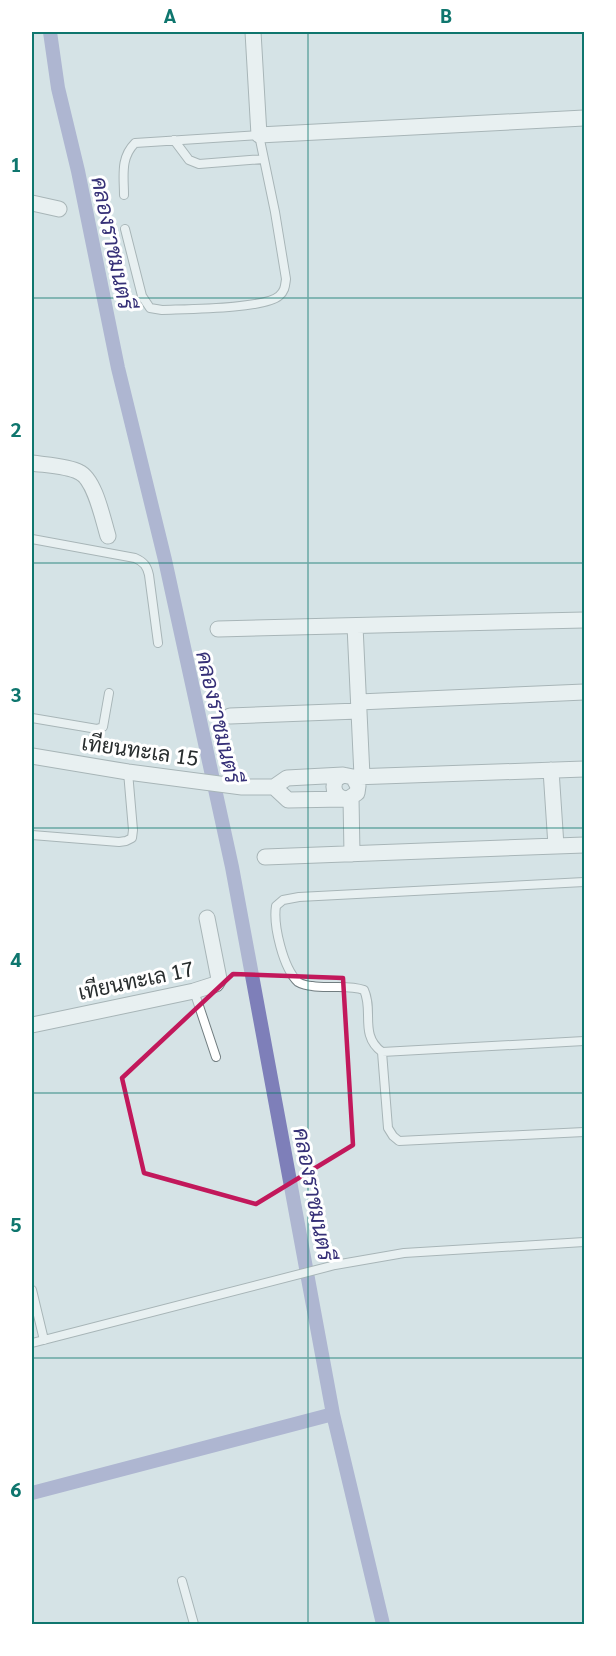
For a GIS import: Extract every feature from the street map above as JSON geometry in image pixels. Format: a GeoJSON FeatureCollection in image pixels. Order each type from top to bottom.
{"type":"FeatureCollection","features":[{"type":"Feature","properties":{"kind":"street"},"geometry":{"type":"LineString","coordinates":[[253,32],[259,135],[585,118]]}},
{"type":"Feature","properties":{"kind":"street"},"geometry":{"type":"LineString","coordinates":[[32,203],[59,209]]}},
{"type":"Feature","properties":{"kind":"street"},"geometry":{"type":"LineString","coordinates":[[32,463],[78,471],[86,477],[91,485],[108,536]]}},
{"type":"Feature","properties":{"kind":"street"},"geometry":{"type":"LineString","coordinates":[[218,629],[585,620]]}},
{"type":"Feature","properties":{"kind":"street"},"geometry":{"type":"LineString","coordinates":[[355,626],[359,707],[353,776],[358,782],[358,790],[348,799],[288,800],[274,787],[286,778],[353,776],[550,770],[585,769]]}},
{"type":"Feature","properties":{"kind":"street"},"geometry":{"type":"LineString","coordinates":[[230,716],[585,692]]}},
{"type":"Feature","properties":{"kind":"street","name":"เทียนทะเล 15"},"geometry":{"type":"LineString","coordinates":[[32,756],[242,787],[274,787]]}},
{"type":"Feature","properties":{"kind":"street"},"geometry":{"type":"LineString","coordinates":[[550,770],[556,846]]}},
{"type":"Feature","properties":{"kind":"street"},"geometry":{"type":"LineString","coordinates":[[348,799],[336,795],[333,787],[336,779],[353,776]]}},
{"type":"Feature","properties":{"kind":"street"},"geometry":{"type":"LineString","coordinates":[[348,799],[352,854]]}},
{"type":"Feature","properties":{"kind":"street"},"geometry":{"type":"LineString","coordinates":[[265,857],[585,845]]}},
{"type":"Feature","properties":{"kind":"street","name":"เทียนทะเล 17"},"geometry":{"type":"LineString","coordinates":[[32,1025],[194,991],[216,984],[219,979],[207,918]]}},
{"type":"Feature","properties":{"kind":"lane"},"geometry":{"type":"LineString","coordinates":[[124,195],[123,164],[127,152],[135,143],[259,135],[275,212],[286,279],[285,291],[278,298],[250,304],[162,310],[150,308],[142,296],[125,229]]}},
{"type":"Feature","properties":{"kind":"lane"},"geometry":{"type":"LineString","coordinates":[[174,140],[189,160],[199,164],[263,159]]}},
{"type":"Feature","properties":{"kind":"lane"},"geometry":{"type":"LineString","coordinates":[[32,539],[142,561],[147,566],[149,575],[158,643]]}},
{"type":"Feature","properties":{"kind":"lane"},"geometry":{"type":"LineString","coordinates":[[32,718],[97,729],[103,728],[109,693]]}},
{"type":"Feature","properties":{"kind":"lane"},"geometry":{"type":"LineString","coordinates":[[32,835],[119,842],[132,838],[128,771]]}},
{"type":"Feature","properties":{"kind":"lane"},"geometry":{"type":"LineString","coordinates":[[585,882],[299,897],[283,900],[276,906],[274,914],[284,956],[299,982],[310,986],[356,987],[364,990],[367,996],[370,1038],[373,1045],[382,1052],[585,1041]]}},
{"type":"Feature","properties":{"kind":"lane"},"geometry":{"type":"LineString","coordinates":[[194,991],[216,1057]]}},
{"type":"Feature","properties":{"kind":"lane"},"geometry":{"type":"LineString","coordinates":[[382,1052],[388,1128],[399,1141],[585,1132]]}},
{"type":"Feature","properties":{"kind":"lane"},"geometry":{"type":"LineString","coordinates":[[32,1343],[335,1264],[404,1253],[585,1242]]}},
{"type":"Feature","properties":{"kind":"lane"},"geometry":{"type":"LineString","coordinates":[[32,1290],[44,1340]]}},
{"type":"Feature","properties":{"kind":"lane"},"geometry":{"type":"LineString","coordinates":[[182,1581],[194,1624]]}},
{"type":"Feature","properties":{"kind":"highlighted area"},"geometry":{"type":"Polygon","coordinates":[[[233,974],[343,978],[353,1145],[256,1204],[144,1173],[122,1078],[233,974]]]}},
{"type":"Feature","properties":{"kind":"waterway","name":"คลองราชมนตรี"},"geometry":{"type":"LineString","coordinates":[[50,32],[58,88],[78,171],[118,368],[165,560],[232,867],[333,1414]]}},
{"type":"Feature","properties":{"kind":"waterway"},"geometry":{"type":"LineString","coordinates":[[32,1493],[333,1414],[383,1624]]}}]}
